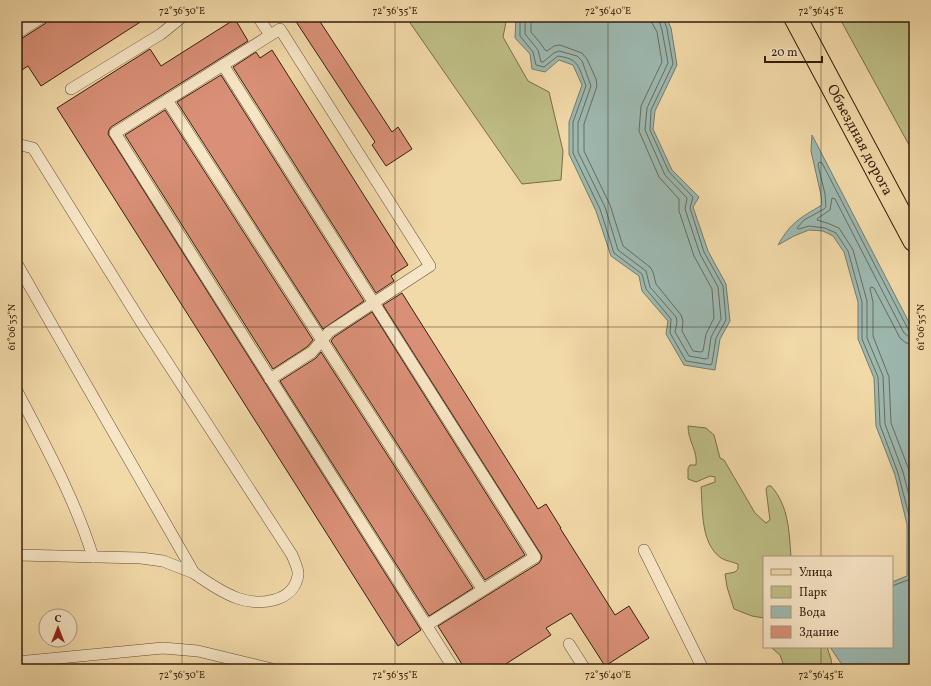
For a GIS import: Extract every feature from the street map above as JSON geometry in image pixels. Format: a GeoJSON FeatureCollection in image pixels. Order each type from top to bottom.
{"type":"FeatureCollection","features":[{"type":"Feature","properties":{"kind":"main road","name":"Объездная дорога"},"geometry":{"type":"LineString","coordinates":[[795,17],[914,240]]}},
{"type":"Feature","properties":{"kind":"lane"},"geometry":{"type":"LineString","coordinates":[[17,33],[42,17]]}},
{"type":"Feature","properties":{"kind":"lane"},"geometry":{"type":"LineString","coordinates":[[71,89],[162,34],[182,17]]}},
{"type":"Feature","properties":{"kind":"lane"},"geometry":{"type":"LineString","coordinates":[[258,17],[270,36]]}},
{"type":"Feature","properties":{"kind":"lane"},"geometry":{"type":"LineString","coordinates":[[270,379],[312,352],[329,332],[430,266],[280,29],[115,133],[270,379],[427,625],[454,669]]}},
{"type":"Feature","properties":{"kind":"lane"},"geometry":{"type":"LineString","coordinates":[[223,65],[535,557],[427,625]]}},
{"type":"Feature","properties":{"kind":"lane"},"geometry":{"type":"LineString","coordinates":[[167,100],[483,590]]}},
{"type":"Feature","properties":{"kind":"lane"},"geometry":{"type":"LineString","coordinates":[[17,144],[33,148],[143,325],[292,555],[299,574],[293,589],[282,598],[257,602],[238,599],[219,590],[194,573],[163,561],[141,558],[17,555]]}},
{"type":"Feature","properties":{"kind":"lane"},"geometry":{"type":"LineString","coordinates":[[17,264],[194,573]]}},
{"type":"Feature","properties":{"kind":"lane"},"geometry":{"type":"LineString","coordinates":[[17,391],[55,462],[85,531],[93,557]]}},
{"type":"Feature","properties":{"kind":"lane"},"geometry":{"type":"LineString","coordinates":[[644,550],[703,669]]}},
{"type":"Feature","properties":{"kind":"lane"},"geometry":{"type":"LineString","coordinates":[[569,644],[585,669]]}},
{"type":"Feature","properties":{"kind":"lane"},"geometry":{"type":"LineString","coordinates":[[20,665],[163,648],[198,651],[249,666],[272,669]]}},
{"type":"Feature","properties":{"kind":"green space"},"geometry":{"type":"Polygon","coordinates":[[[406,17],[507,17],[503,37],[528,81],[549,92],[563,151],[561,180],[522,184],[406,17]]]}},
{"type":"Feature","properties":{"kind":"green space"},"geometry":{"type":"Polygon","coordinates":[[[839,17],[914,17],[914,154],[839,17]]]}},
{"type":"Feature","properties":{"kind":"green space"},"geometry":{"type":"Polygon","coordinates":[[[688,426],[706,428],[714,435],[720,458],[724,460],[755,513],[766,523],[770,520],[766,489],[768,486],[771,486],[777,494],[785,511],[790,538],[791,556],[763,556],[763,618],[752,616],[734,609],[727,587],[725,574],[735,572],[738,569],[738,564],[721,558],[714,552],[709,544],[704,525],[701,487],[715,482],[715,477],[710,476],[696,482],[688,479],[688,468],[690,465],[696,465],[696,455],[688,431],[688,426]]]}},
{"type":"Feature","properties":{"kind":"green space"},"geometry":{"type":"Polygon","coordinates":[[[827,648],[832,669],[785,669],[780,655],[773,649],[827,648]]]}},
{"type":"Feature","properties":{"kind":"water"},"geometry":{"type":"Polygon","coordinates":[[[516,17],[666,17],[671,28],[677,65],[655,111],[653,129],[672,170],[699,197],[693,207],[708,251],[726,284],[730,321],[720,339],[715,370],[684,365],[666,334],[668,321],[642,291],[639,276],[611,256],[596,211],[569,154],[569,122],[582,85],[573,65],[559,60],[545,72],[532,69],[530,54],[515,38],[516,17]]]}},
{"type":"Feature","properties":{"kind":"water"},"geometry":{"type":"Polygon","coordinates":[[[812,135],[914,332],[914,669],[848,669],[840,662],[831,648],[893,648],[893,582],[907,576],[907,524],[895,475],[876,426],[874,378],[858,339],[858,302],[844,252],[833,236],[823,231],[809,230],[778,245],[787,231],[797,221],[822,205],[811,151],[812,135]]]}},
{"type":"Feature","properties":{"kind":"building"},"geometry":{"type":"Polygon","coordinates":[[[17,17],[29,17],[17,25],[17,17]]]}},
{"type":"Feature","properties":{"kind":"building"},"geometry":{"type":"Polygon","coordinates":[[[49,17],[148,17],[41,86],[28,66],[17,73],[17,40],[46,23],[49,17]]]}},
{"type":"Feature","properties":{"kind":"building"},"geometry":{"type":"Polygon","coordinates":[[[293,17],[317,17],[392,132],[398,127],[412,149],[386,166],[372,145],[375,142],[293,17]]]}},
{"type":"Feature","properties":{"kind":"building"},"geometry":{"type":"Polygon","coordinates":[[[235,19],[248,41],[111,127],[108,134],[421,630],[398,646],[57,108],[150,49],[161,66],[235,19]]]}},
{"type":"Feature","properties":{"kind":"building"},"geometry":{"type":"Polygon","coordinates":[[[272,50],[408,265],[391,276],[394,281],[376,293],[233,67],[256,52],[260,58],[272,50]]]}},
{"type":"Feature","properties":{"kind":"building"},"geometry":{"type":"Polygon","coordinates":[[[221,75],[364,301],[323,329],[177,102],[221,75]]]}},
{"type":"Feature","properties":{"kind":"building"},"geometry":{"type":"Polygon","coordinates":[[[165,110],[313,340],[307,347],[273,369],[125,135],[165,110]]]}},
{"type":"Feature","properties":{"kind":"building"},"geometry":{"type":"Polygon","coordinates":[[[402,293],[538,509],[546,504],[615,615],[629,606],[649,638],[605,666],[571,613],[546,628],[551,635],[498,669],[465,669],[438,626],[539,563],[542,556],[383,305],[402,293]]]}},
{"type":"Feature","properties":{"kind":"building"},"geometry":{"type":"Polygon","coordinates":[[[372,312],[525,555],[485,580],[331,341],[334,337],[372,312]]]}},
{"type":"Feature","properties":{"kind":"building"},"geometry":{"type":"Polygon","coordinates":[[[321,352],[473,588],[429,616],[280,381],[316,358],[321,352]]]}}]}
